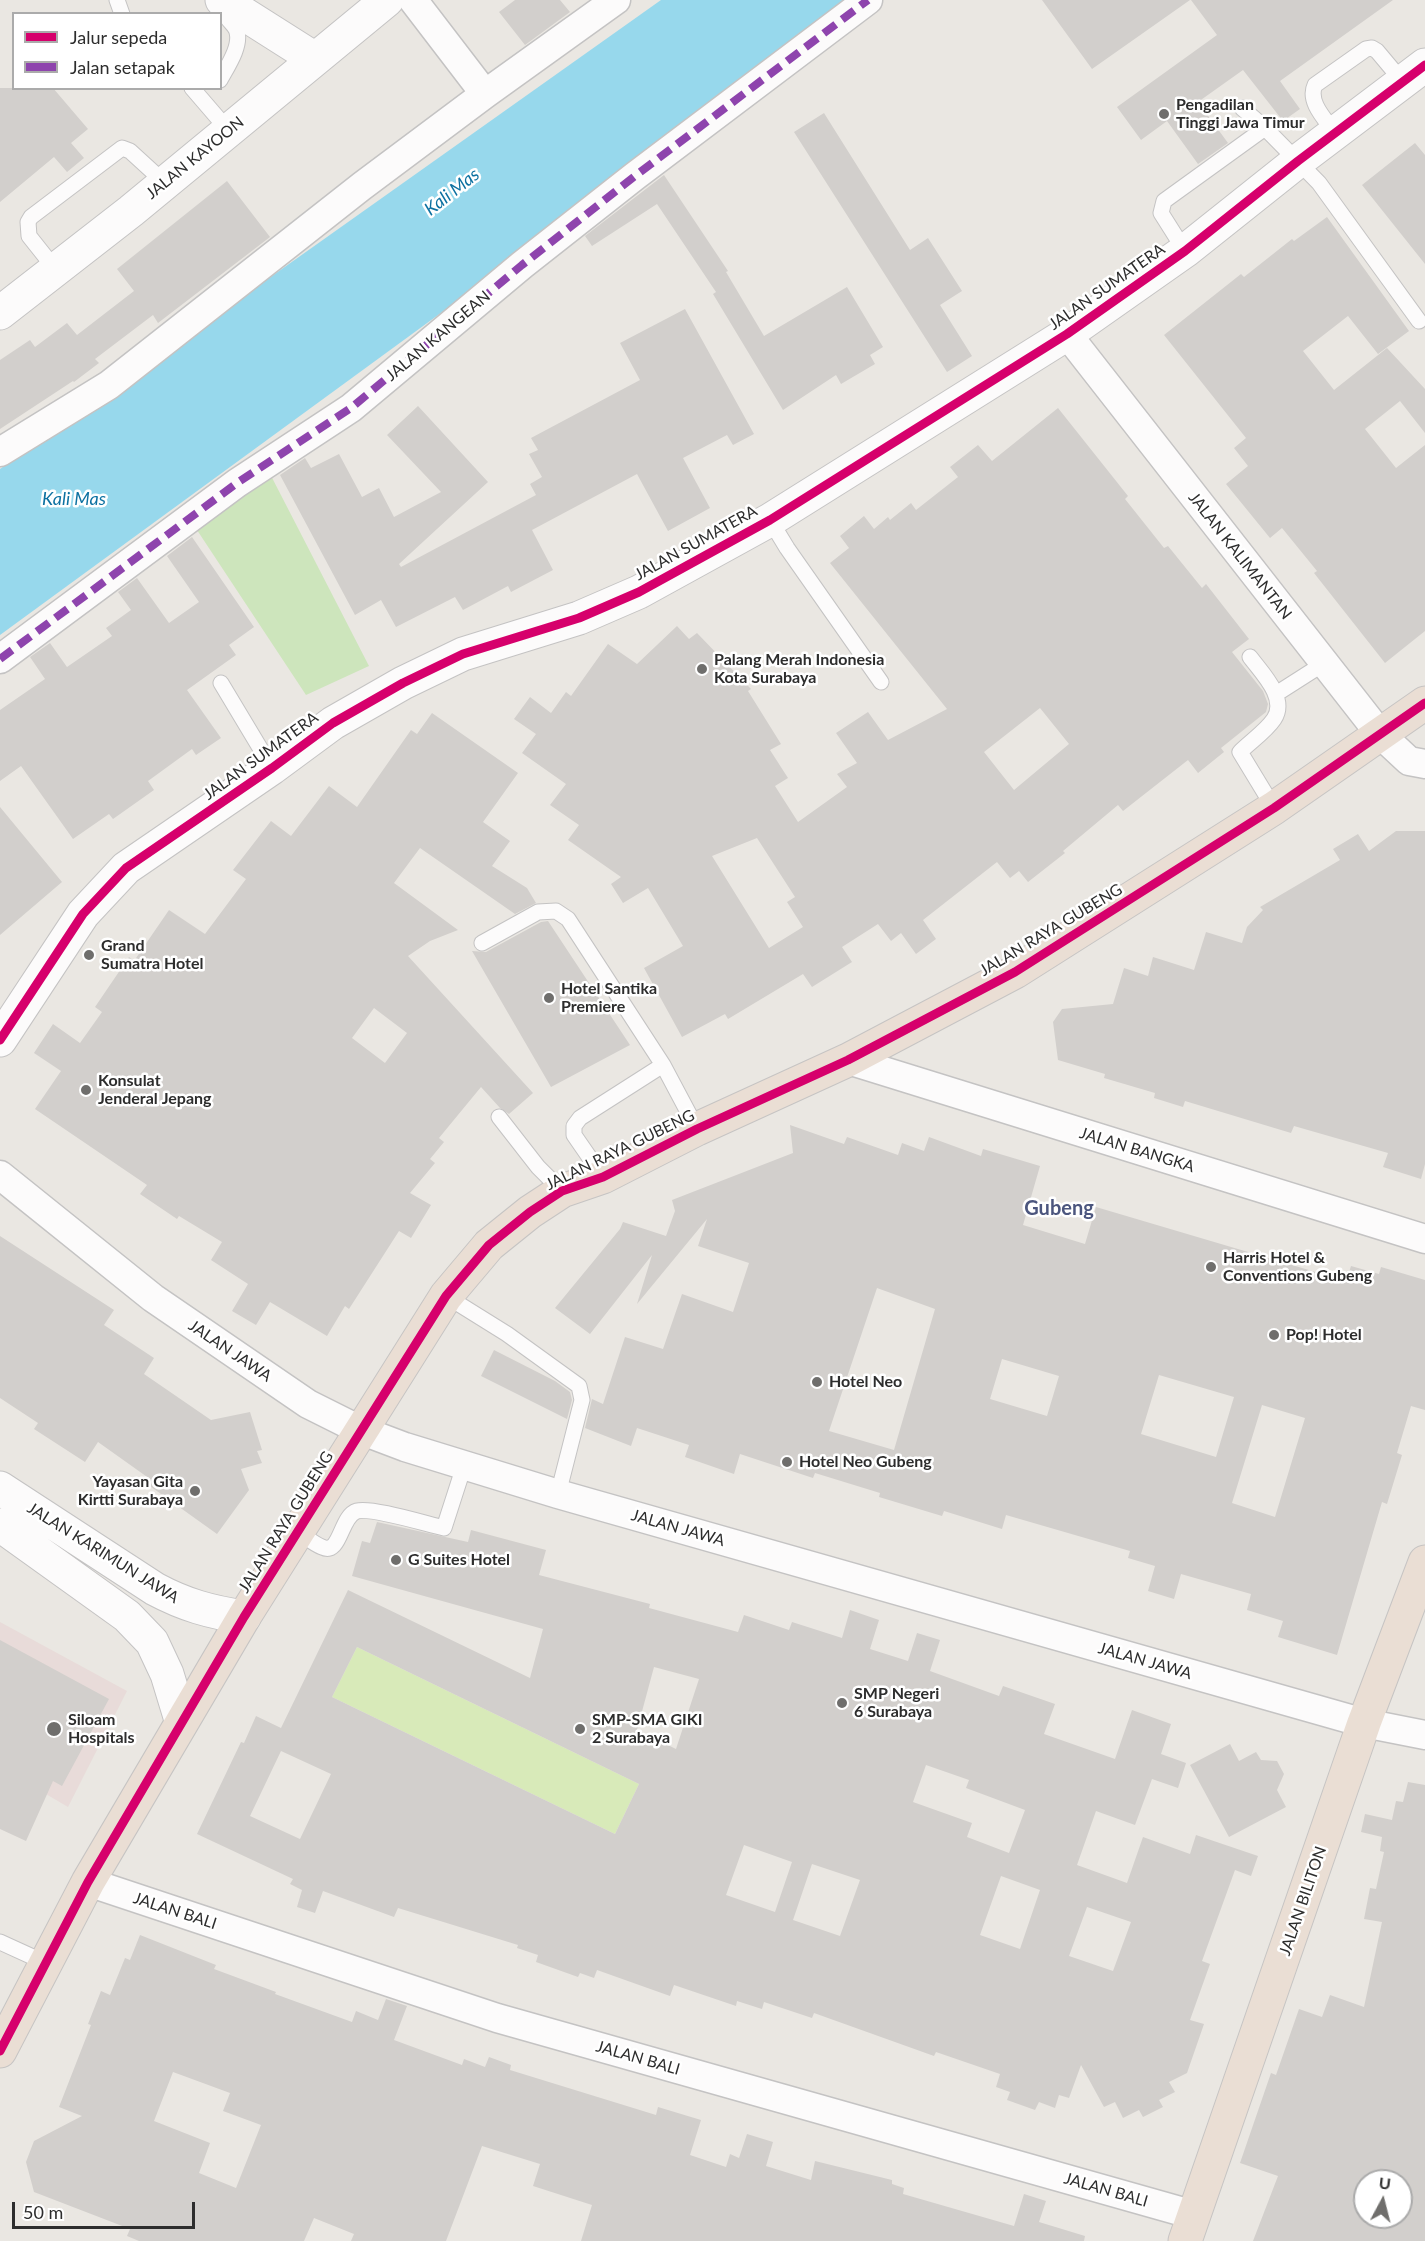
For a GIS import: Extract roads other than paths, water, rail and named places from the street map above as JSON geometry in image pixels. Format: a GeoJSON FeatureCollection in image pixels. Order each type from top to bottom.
{"type":"FeatureCollection","features":[{"type":"Feature","properties":{"kind":"highway","name":"JALAN RAYA GUBENG"},"geometry":{"type":"LineString","coordinates":[[0,2051],[88,1882],[244,1617],[446,1296],[489,1245],[562,1191],[603,1176],[849,1060],[1015,972],[1274,808],[1425,703]]}},
{"type":"Feature","properties":{"kind":"highway","name":"JALAN BILITON"},"geometry":{"type":"LineString","coordinates":[[1190,2228],[1364,1724],[1425,1562]]}},
{"type":"Feature","properties":{"kind":"street","name":"JALAN KAYOON"},"geometry":{"type":"LineString","coordinates":[[0,313],[165,183],[387,0]]}},
{"type":"Feature","properties":{"kind":"street"},"geometry":{"type":"LineString","coordinates":[[413,0],[485,94]]}},
{"type":"Feature","properties":{"kind":"street"},"geometry":{"type":"LineString","coordinates":[[0,452],[109,385],[362,186],[616,0]]}},
{"type":"Feature","properties":{"kind":"street","name":"JALAN KANGEAN"},"geometry":{"type":"LineString","coordinates":[[0,659],[237,483],[351,408],[522,265],[635,176],[868,0]]}},
{"type":"Feature","properties":{"kind":"street"},"geometry":{"type":"LineString","coordinates":[[224,6],[315,59]]}},
{"type":"Feature","properties":{"kind":"street","name":"JALAN SUMATERA"},"geometry":{"type":"LineString","coordinates":[[4,1025],[83,914],[126,868],[272,768],[333,723],[463,654],[579,618],[639,592],[770,520],[1067,334],[1185,251],[1414,73]]}},
{"type":"Feature","properties":{"kind":"street","name":"JALAN KALIMANTAN"},"geometry":{"type":"LineString","coordinates":[[1067,334],[1380,734],[1410,761],[1425,764]]}},
{"type":"Feature","properties":{"kind":"street","name":"JALAN BANGKA"},"geometry":{"type":"LineString","coordinates":[[849,1060],[1425,1239]]}},
{"type":"Feature","properties":{"kind":"street","name":"JALAN JAWA"},"geometry":{"type":"LineString","coordinates":[[0,1175],[153,1298],[308,1404],[360,1430],[464,1466],[558,1494],[1364,1724],[1425,1735]]}},
{"type":"Feature","properties":{"kind":"street","name":"JALAN KARIMUN JAWA"},"geometry":{"type":"LineString","coordinates":[[0,1488],[152,1642],[167,1674],[182,1720]]}},
{"type":"Feature","properties":{"kind":"street","name":"JALAN KARIMUN JAWA"},"geometry":{"type":"LineString","coordinates":[[0,1525],[46,1537],[180,1602],[210,1612],[244,1617]]}},
{"type":"Feature","properties":{"kind":"street","name":"JALAN BALI"},"geometry":{"type":"LineString","coordinates":[[88,1882],[497,2018],[1190,2228]]}},
{"type":"Feature","properties":{"kind":"lane"},"geometry":{"type":"LineString","coordinates":[[222,76],[236,48],[237,40],[237,29],[228,20],[224,6]]}},
{"type":"Feature","properties":{"kind":"lane"},"geometry":{"type":"LineString","coordinates":[[1335,133],[1313,100],[1312,92],[1315,86],[1366,49],[1371,48],[1414,73]]}},
{"type":"Feature","properties":{"kind":"lane"},"geometry":{"type":"LineString","coordinates":[[202,92],[229,131]]}},
{"type":"Feature","properties":{"kind":"lane"},"geometry":{"type":"LineString","coordinates":[[1242,108],[1319,183],[1419,321]]}},
{"type":"Feature","properties":{"kind":"lane"},"geometry":{"type":"LineString","coordinates":[[1185,251],[1161,213],[1164,201],[1265,128]]}},
{"type":"Feature","properties":{"kind":"lane"},"geometry":{"type":"LineString","coordinates":[[56,270],[29,236],[27,222],[32,217],[122,148],[130,151],[165,183]]}},
{"type":"Feature","properties":{"kind":"lane"},"geometry":{"type":"LineString","coordinates":[[770,520],[787,548],[881,682]]}},
{"type":"Feature","properties":{"kind":"lane"},"geometry":{"type":"LineString","coordinates":[[1250,657],[1276,694],[1277,705],[1275,718],[1240,752],[1274,808]]}},
{"type":"Feature","properties":{"kind":"lane"},"geometry":{"type":"LineString","coordinates":[[1276,694],[1323,664]]}},
{"type":"Feature","properties":{"kind":"lane"},"geometry":{"type":"LineString","coordinates":[[221,683],[272,768]]}},
{"type":"Feature","properties":{"kind":"lane"},"geometry":{"type":"LineString","coordinates":[[482,943],[538,912],[556,910],[568,919],[663,1065],[697,1130]]}},
{"type":"Feature","properties":{"kind":"lane"},"geometry":{"type":"LineString","coordinates":[[603,1176],[574,1135],[574,1126],[580,1118],[663,1065]]}},
{"type":"Feature","properties":{"kind":"lane"},"geometry":{"type":"LineString","coordinates":[[499,1117],[538,1167],[562,1191]]}},
{"type":"Feature","properties":{"kind":"lane"},"geometry":{"type":"LineString","coordinates":[[446,1296],[507,1334],[579,1386],[582,1400],[558,1494]]}},
{"type":"Feature","properties":{"kind":"lane"},"geometry":{"type":"LineString","coordinates":[[298,1532],[322,1548],[328,1549],[336,1544],[348,1517],[357,1511],[370,1511],[444,1528],[464,1466]]}},
{"type":"Feature","properties":{"kind":"lane"},"geometry":{"type":"LineString","coordinates":[[0,1942],[46,1963]]}},
{"type":"Feature","properties":{"kind":"water","name":"Kali Mas"},"geometry":{"type":"Polygon","coordinates":[[[661,0],[847,0],[690,131],[0,635],[0,469],[661,0]]]}},
{"type":"Feature","properties":{"kind":"place","name":"Pengadilan Tinggi Jawa Timur"},"geometry":{"type":"Point","coordinates":[1164,114]}},
{"type":"Feature","properties":{"kind":"place","name":"Palang Merah Indonesia Kota Surabaya"},"geometry":{"type":"Point","coordinates":[702,669]}},
{"type":"Feature","properties":{"kind":"place","name":"Grand Sumatra Hotel"},"geometry":{"type":"Point","coordinates":[89,955]}},
{"type":"Feature","properties":{"kind":"place","name":"Hotel Santika Premiere"},"geometry":{"type":"Point","coordinates":[549,998]}},
{"type":"Feature","properties":{"kind":"place","name":"Konsulat Jenderal Jepang"},"geometry":{"type":"Point","coordinates":[86,1090]}},
{"type":"Feature","properties":{"kind":"place","name":"Harris Hotel & Conventions Gubeng"},"geometry":{"type":"Point","coordinates":[1211,1267]}},
{"type":"Feature","properties":{"kind":"place","name":"Pop! Hotel"},"geometry":{"type":"Point","coordinates":[1274,1335]}},
{"type":"Feature","properties":{"kind":"place","name":"Hotel Neo"},"geometry":{"type":"Point","coordinates":[817,1382]}},
{"type":"Feature","properties":{"kind":"place","name":"Hotel Neo Gubeng"},"geometry":{"type":"Point","coordinates":[787,1462]}},
{"type":"Feature","properties":{"kind":"place","name":"Yayasan Gita Kirtti Surabaya"},"geometry":{"type":"Point","coordinates":[195,1491]}},
{"type":"Feature","properties":{"kind":"place","name":"G Suites Hotel"},"geometry":{"type":"Point","coordinates":[396,1560]}},
{"type":"Feature","properties":{"kind":"place","name":"SMP Negeri 6 Surabaya"},"geometry":{"type":"Point","coordinates":[842,1703]}},
{"type":"Feature","properties":{"kind":"place","name":"Siloam Hospitals"},"geometry":{"type":"Point","coordinates":[54,1729]}},
{"type":"Feature","properties":{"kind":"place","name":"SMP-SMA GIKI 2 Surabaya"},"geometry":{"type":"Point","coordinates":[580,1729]}},
{"type":"Feature","properties":{"kind":"district","name":"Gubeng"},"geometry":{"type":"Point","coordinates":[1059,1209]}}]}
